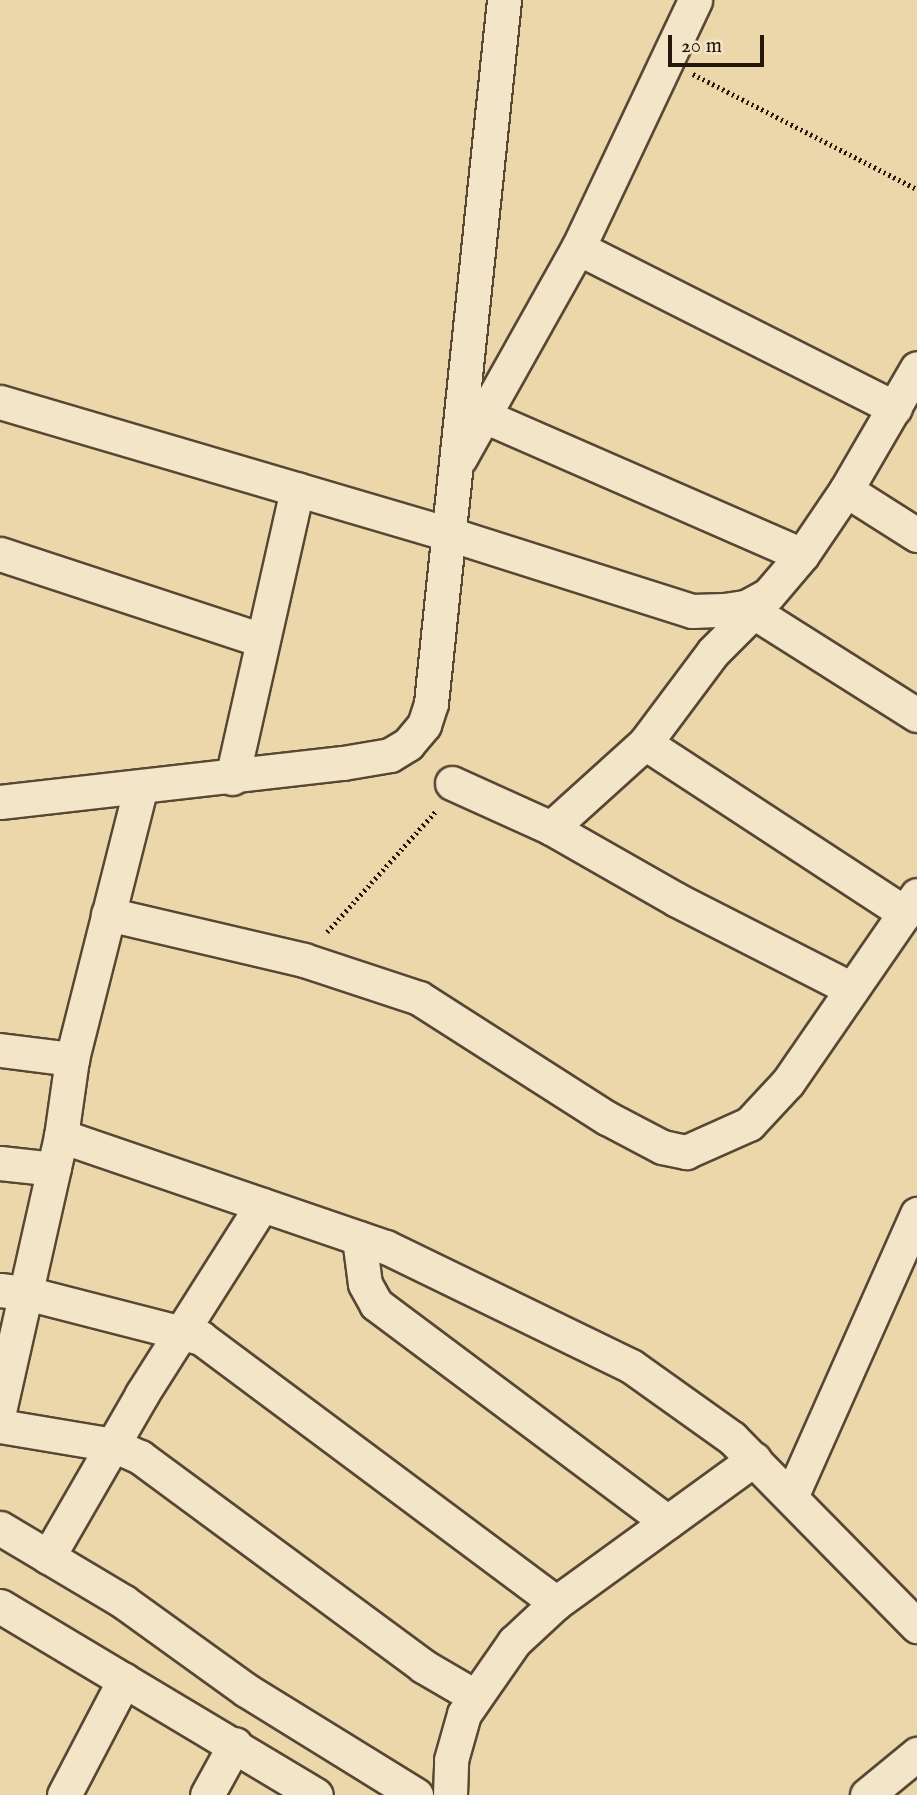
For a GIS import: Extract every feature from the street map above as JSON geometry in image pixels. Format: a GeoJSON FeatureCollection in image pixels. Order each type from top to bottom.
{"type":"FeatureCollection","features":[{"type":"Feature","properties":{"kind":"street"},"geometry":{"type":"LineString","coordinates":[[0,803],[140,790],[390,755],[408,744],[425,725],[431,703],[446,533],[504,0]]}},
{"type":"Feature","properties":{"kind":"street"},"geometry":{"type":"LineString","coordinates":[[453,471],[578,248],[695,0]]}},
{"type":"Feature","properties":{"kind":"street"},"geometry":{"type":"LineString","coordinates":[[578,248],[895,408]]}},
{"type":"Feature","properties":{"kind":"street"},"geometry":{"type":"LineString","coordinates":[[551,828],[645,743],[713,652],[802,555],[846,490],[917,368]]}},
{"type":"Feature","properties":{"kind":"street"},"geometry":{"type":"LineString","coordinates":[[0,402],[446,533],[692,611],[750,609],[917,715]]}},
{"type":"Feature","properties":{"kind":"street"},"geometry":{"type":"LineString","coordinates":[[484,416],[802,555]]}},
{"type":"Feature","properties":{"kind":"street"},"geometry":{"type":"LineString","coordinates":[[232,778],[297,489]]}},
{"type":"Feature","properties":{"kind":"street"},"geometry":{"type":"LineString","coordinates":[[846,490],[917,535]]}},
{"type":"Feature","properties":{"kind":"street"},"geometry":{"type":"LineString","coordinates":[[0,554],[261,640]]}},
{"type":"Feature","properties":{"kind":"street"},"geometry":{"type":"LineString","coordinates":[[108,914],[304,960],[419,998],[607,1118],[662,1147],[687,1152],[749,1124],[788,1082],[911,904],[645,743]]}},
{"type":"Feature","properties":{"kind":"street"},"geometry":{"type":"LineString","coordinates":[[452,783],[551,828],[677,900],[852,989]]}},
{"type":"Feature","properties":{"kind":"street"},"geometry":{"type":"LineString","coordinates":[[0,1407],[13,1291],[54,1169],[72,1059],[140,790]]}},
{"type":"Feature","properties":{"kind":"street"},"geometry":{"type":"LineString","coordinates":[[0,1050],[72,1059]]}},
{"type":"Feature","properties":{"kind":"street"},"geometry":{"type":"LineString","coordinates":[[61,1136],[359,1238],[533,1315],[631,1366],[701,1413],[754,1459],[917,1626]]}},
{"type":"Feature","properties":{"kind":"street"},"geometry":{"type":"LineString","coordinates":[[0,1163],[54,1169]]}},
{"type":"Feature","properties":{"kind":"street"},"geometry":{"type":"LineString","coordinates":[[48,1557],[113,1445],[262,1205]]}},
{"type":"Feature","properties":{"kind":"street"},"geometry":{"type":"LineString","coordinates":[[791,1497],[917,1213]]}},
{"type":"Feature","properties":{"kind":"street"},"geometry":{"type":"LineString","coordinates":[[359,1238],[365,1284],[376,1304],[667,1522]]}},
{"type":"Feature","properties":{"kind":"street"},"geometry":{"type":"LineString","coordinates":[[13,1291],[183,1331],[201,1338],[556,1603]]}},
{"type":"Feature","properties":{"kind":"street"},"geometry":{"type":"LineString","coordinates":[[0,1426],[113,1445],[140,1457],[423,1666],[476,1697]]}},
{"type":"Feature","properties":{"kind":"street"},"geometry":{"type":"LineString","coordinates":[[450,1795],[450,1760],[464,1714],[514,1642],[556,1603],[754,1459]]}},
{"type":"Feature","properties":{"kind":"street"},"geometry":{"type":"LineString","coordinates":[[0,1528],[124,1602],[246,1690],[416,1795]]}},
{"type":"Feature","properties":{"kind":"street"},"geometry":{"type":"LineString","coordinates":[[1,1612],[235,1744],[316,1795]]}},
{"type":"Feature","properties":{"kind":"street"},"geometry":{"type":"LineString","coordinates":[[64,1795],[124,1680]]}},
{"type":"Feature","properties":{"kind":"street"},"geometry":{"type":"LineString","coordinates":[[207,1795],[235,1744]]}},
{"type":"Feature","properties":{"kind":"street"},"geometry":{"type":"LineString","coordinates":[[867,1795],[917,1754]]}},
{"type":"Feature","properties":{"kind":"path"},"geometry":{"type":"LineString","coordinates":[[665,60],[917,188]]}},
{"type":"Feature","properties":{"kind":"path"},"geometry":{"type":"LineString","coordinates":[[304,960],[388,859],[441,806],[452,783]]}}]}
